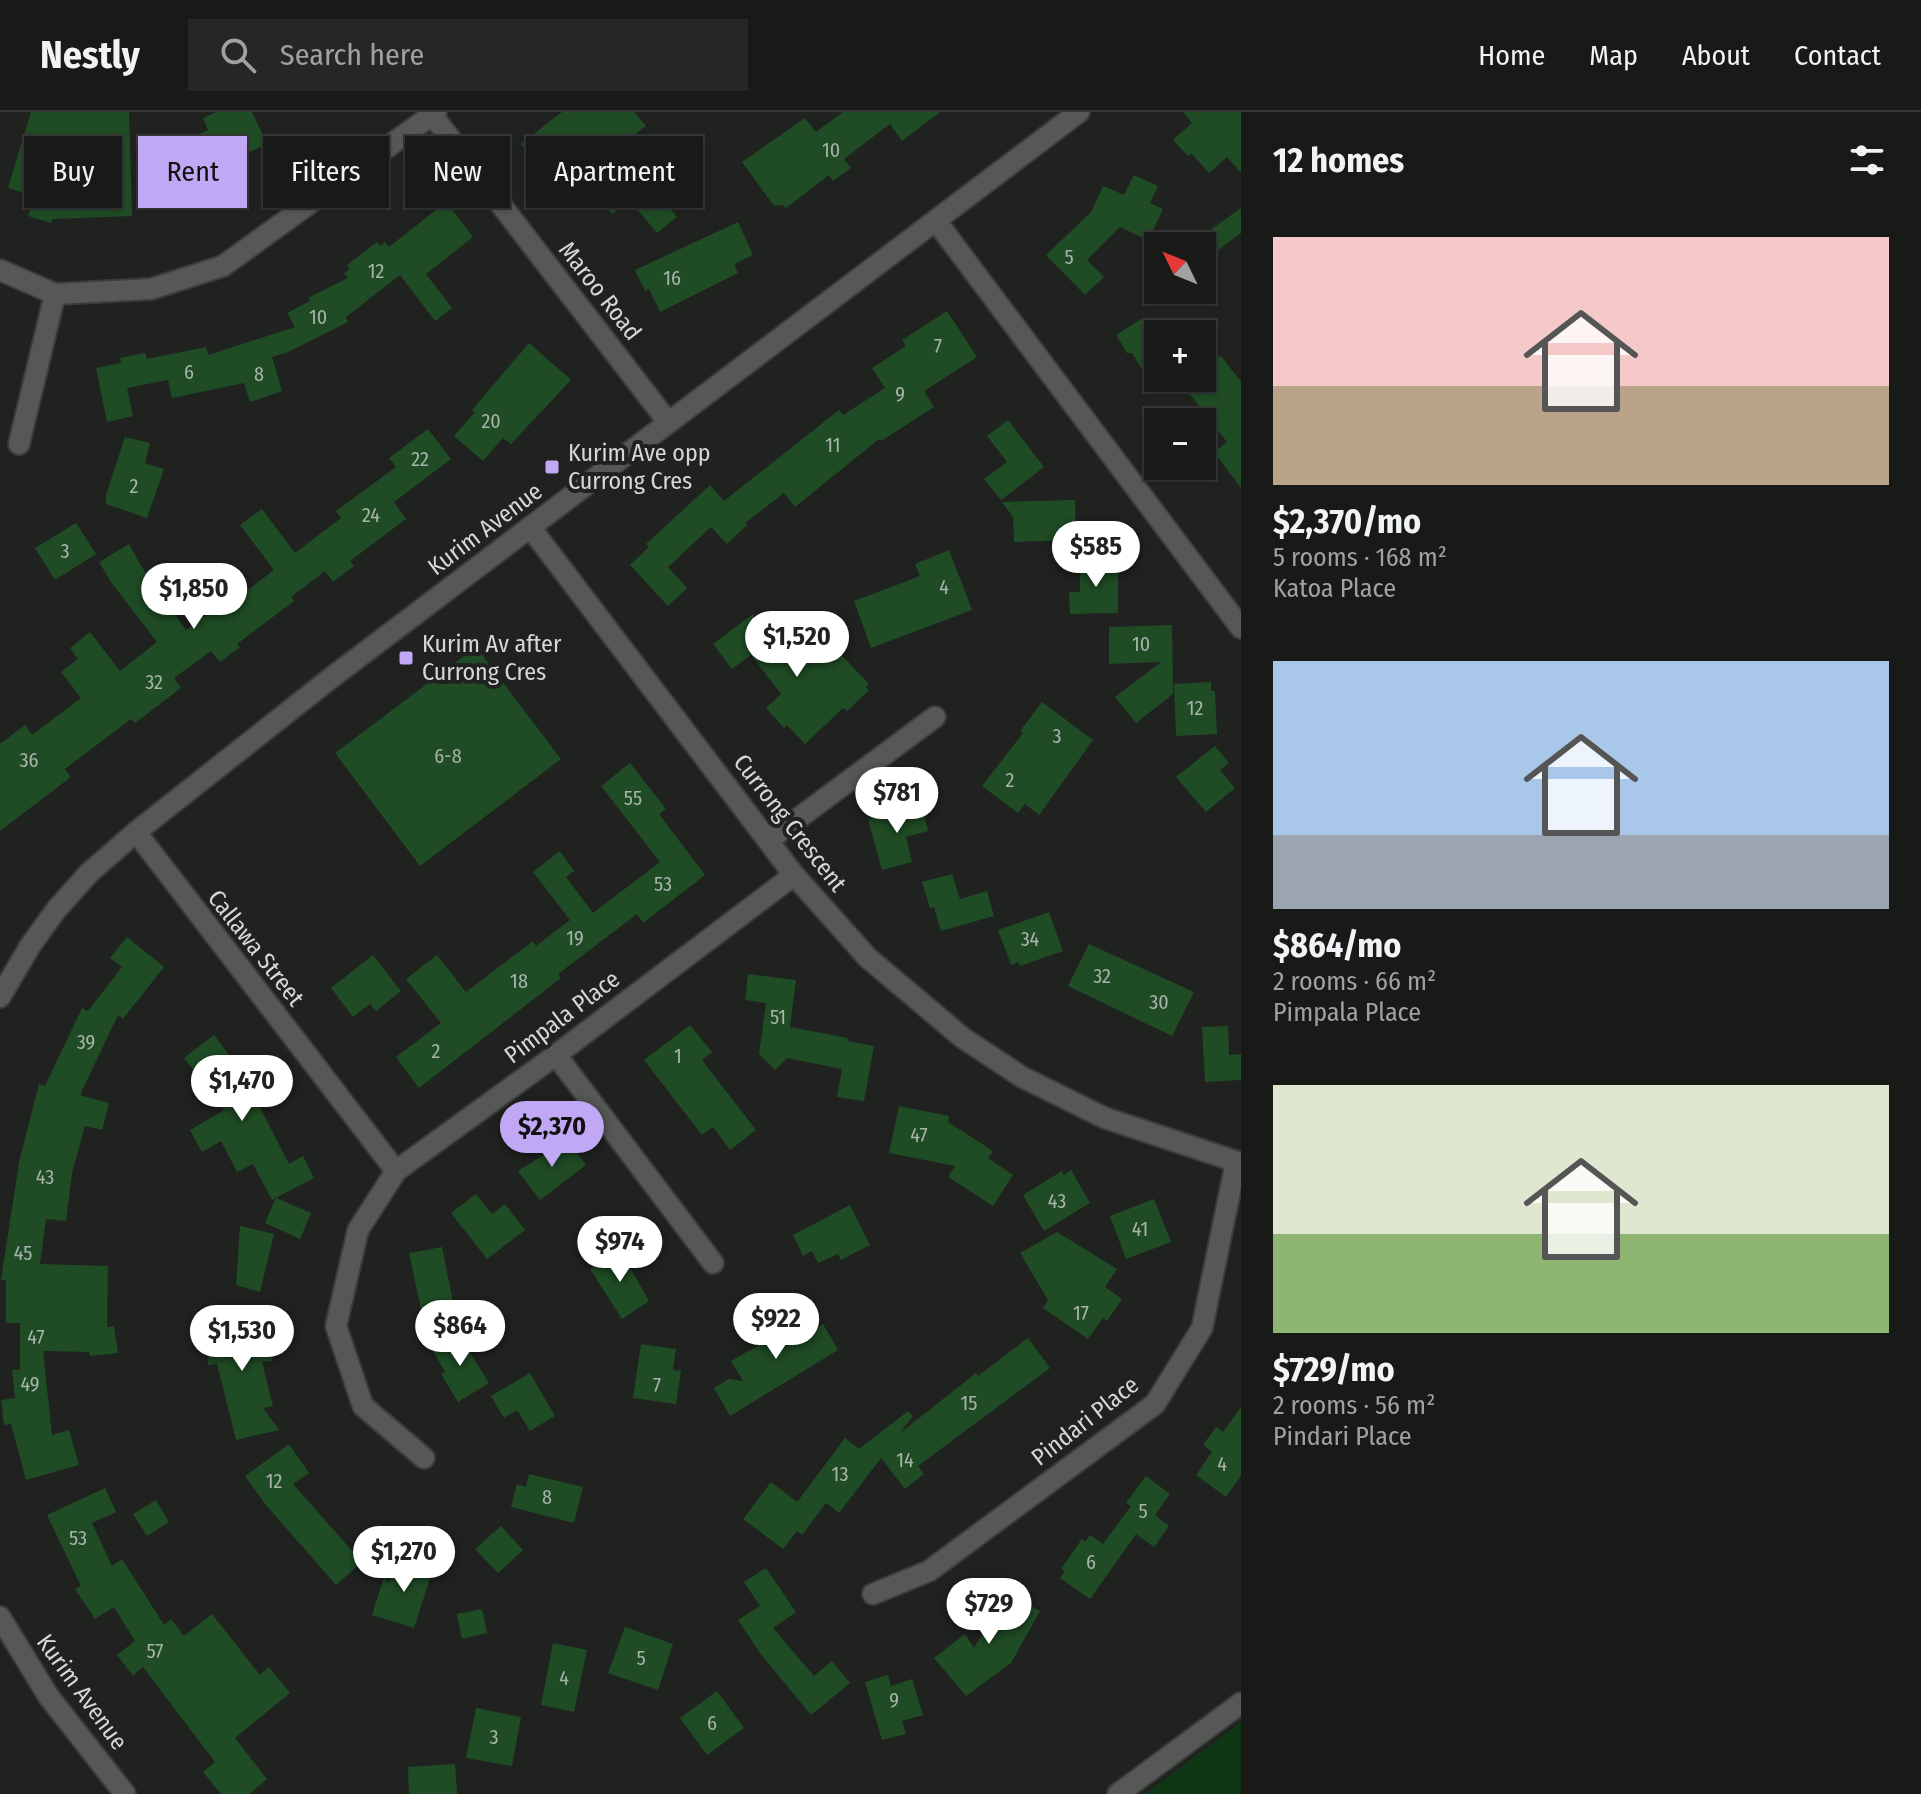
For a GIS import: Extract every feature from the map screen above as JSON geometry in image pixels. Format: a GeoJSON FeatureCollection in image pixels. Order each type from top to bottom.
{"type":"FeatureCollection","features":[{"type":"Feature","properties":{"kind":"street","name":"Kurim Avenue"},"geometry":{"type":"LineString","coordinates":[[0,997],[56,910],[89,873],[136,832],[331,678],[1079,112]]}},
{"type":"Feature","properties":{"kind":"street"},"geometry":{"type":"LineString","coordinates":[[0,270],[55,294],[151,289],[223,266],[434,114]]}},
{"type":"Feature","properties":{"kind":"street","name":"Maroo Road"},"geometry":{"type":"LineString","coordinates":[[434,114],[668,422]]}},
{"type":"Feature","properties":{"kind":"street"},"geometry":{"type":"LineString","coordinates":[[936,221],[1241,628]]}},
{"type":"Feature","properties":{"kind":"street"},"geometry":{"type":"LineString","coordinates":[[19,444],[55,294]]}},
{"type":"Feature","properties":{"kind":"street","name":"Currong Crescent"},"geometry":{"type":"LineString","coordinates":[[530,527],[794,875],[868,958],[963,1038],[1022,1077],[1105,1118],[1238,1163]]}},
{"type":"Feature","properties":{"kind":"street"},"geometry":{"type":"LineString","coordinates":[[769,840],[935,717]]}},
{"type":"Feature","properties":{"kind":"street","name":"Callawa Street"},"geometry":{"type":"LineString","coordinates":[[136,832],[396,1171]]}},
{"type":"Feature","properties":{"kind":"street","name":"Pimpala Place"},"geometry":{"type":"LineString","coordinates":[[424,1458],[363,1406],[336,1326],[358,1230],[396,1171],[556,1055],[794,875]]}},
{"type":"Feature","properties":{"kind":"street"},"geometry":{"type":"LineString","coordinates":[[556,1055],[713,1263]]}},
{"type":"Feature","properties":{"kind":"street","name":"Pindari Place"},"geometry":{"type":"LineString","coordinates":[[873,1594],[929,1571],[1155,1404],[1202,1328],[1238,1163]]}},
{"type":"Feature","properties":{"kind":"street","name":"Kurim Avenue"},"geometry":{"type":"LineString","coordinates":[[0,1617],[49,1697],[125,1794]]}},
{"type":"Feature","properties":{"kind":"street"},"geometry":{"type":"LineString","coordinates":[[1118,1794],[1241,1703]]}},
{"type":"Feature","properties":{"kind":"green space"},"geometry":{"type":"Polygon","coordinates":[[[1241,1722],[1241,1794],[1145,1794],[1241,1722]]]}},
{"type":"Feature","properties":{"kind":"building"},"geometry":{"type":"Polygon","coordinates":[[[31,112],[129,112],[132,216],[52,219],[51,223],[28,216],[30,208],[122,208],[122,136],[24,136],[24,193],[8,188],[31,112]]]}},
{"type":"Feature","properties":{"kind":"building"},"geometry":{"type":"Polygon","coordinates":[[[217,112],[252,112],[263,136],[263,146],[247,153],[247,136],[195,136],[208,130],[203,118],[217,112]]]}},
{"type":"Feature","properties":{"kind":"building"},"geometry":{"type":"Polygon","coordinates":[[[562,112],[634,112],[646,126],[633,136],[531,136],[562,112]]]}},
{"type":"Feature","properties":{"kind":"building"},"geometry":{"type":"Polygon","coordinates":[[[843,112],[940,112],[902,141],[890,124],[844,159],[851,168],[833,181],[829,175],[786,208],[783,205],[774,206],[742,162],[805,118],[816,132],[843,112]]]}},
{"type":"Feature","properties":{"kind":"building"},"geometry":{"type":"Polygon","coordinates":[[[1183,112],[1241,112],[1241,173],[1227,157],[1209,173],[1191,153],[1188,156],[1173,140],[1192,123],[1183,112]]]}},
{"type":"Feature","properties":{"kind":"building"},"geometry":{"type":"Polygon","coordinates":[[[1134,175],[1158,186],[1150,203],[1163,209],[1152,232],[1144,232],[1144,237],[1141,237],[1120,227],[1087,260],[1104,277],[1085,295],[1046,255],[1091,212],[1103,186],[1124,195],[1134,175]]]}},
{"type":"Feature","properties":{"kind":"building"},"geometry":{"type":"Polygon","coordinates":[[[438,208],[451,208],[473,237],[426,274],[452,308],[435,321],[400,275],[346,317],[348,322],[272,357],[282,391],[250,402],[244,383],[172,398],[168,380],[127,388],[133,416],[107,422],[96,368],[121,363],[120,358],[145,353],[147,359],[206,347],[208,355],[295,327],[287,313],[310,301],[308,298],[348,278],[344,273],[350,269],[347,265],[377,242],[380,246],[385,242],[389,247],[438,208]]]}},
{"type":"Feature","properties":{"kind":"building"},"geometry":{"type":"Polygon","coordinates":[[[636,208],[670,208],[677,217],[657,233],[636,208]]]}},
{"type":"Feature","properties":{"kind":"building"},"geometry":{"type":"Polygon","coordinates":[[[1241,208],[1241,233],[1216,252],[1216,232],[1208,232],[1241,208]]]}},
{"type":"Feature","properties":{"kind":"building"},"geometry":{"type":"Polygon","coordinates":[[[738,222],[753,255],[734,264],[738,273],[660,312],[635,270],[738,222]]]}},
{"type":"Feature","properties":{"kind":"building"},"geometry":{"type":"Polygon","coordinates":[[[947,311],[977,357],[924,391],[934,407],[881,441],[879,439],[795,507],[784,493],[745,523],[747,525],[727,544],[711,527],[668,567],[687,588],[668,606],[630,565],[649,547],[646,544],[710,485],[724,501],[839,410],[843,415],[885,388],[872,368],[906,346],[902,340],[947,311]]]}},
{"type":"Feature","properties":{"kind":"building"},"geometry":{"type":"Polygon","coordinates":[[[1141,319],[1144,324],[1144,373],[1132,353],[1127,353],[1116,335],[1141,319]]]}},
{"type":"Feature","properties":{"kind":"building"},"geometry":{"type":"Polygon","coordinates":[[[529,343],[571,380],[511,444],[503,438],[483,461],[454,436],[529,343]]]}},
{"type":"Feature","properties":{"kind":"building"},"geometry":{"type":"Polygon","coordinates":[[[1221,356],[1241,382],[1241,488],[1216,455],[1216,450],[1227,442],[1216,428],[1216,408],[1201,408],[1188,392],[1216,392],[1216,360],[1221,356]]]}},
{"type":"Feature","properties":{"kind":"building"},"geometry":{"type":"Polygon","coordinates":[[[1008,420],[1044,467],[1001,500],[984,479],[1007,462],[987,436],[1008,420]]]}},
{"type":"Feature","properties":{"kind":"building"},"geometry":{"type":"Polygon","coordinates":[[[428,429],[451,459],[394,502],[406,519],[350,561],[354,566],[333,582],[325,571],[291,597],[294,601],[237,644],[240,647],[220,662],[211,651],[174,678],[181,688],[135,723],[131,719],[65,769],[71,777],[0,831],[0,744],[25,725],[32,735],[81,698],[61,672],[78,659],[70,648],[90,632],[120,671],[157,642],[99,562],[129,544],[147,576],[186,630],[212,610],[215,615],[274,570],[240,525],[262,509],[295,553],[341,518],[336,511],[396,467],[389,458],[428,429]]]}},
{"type":"Feature","properties":{"kind":"building"},"geometry":{"type":"Polygon","coordinates":[[[125,437],[150,443],[145,463],[164,469],[147,518],[106,504],[106,495],[125,437]]]}},
{"type":"Feature","properties":{"kind":"building"},"geometry":{"type":"Polygon","coordinates":[[[1075,500],[1076,540],[1014,542],[1013,517],[1002,502],[1075,500]]]}},
{"type":"Feature","properties":{"kind":"building"},"geometry":{"type":"Polygon","coordinates":[[[76,523],[96,554],[55,580],[35,548],[76,523]]]}},
{"type":"Feature","properties":{"kind":"building"},"geometry":{"type":"Polygon","coordinates":[[[949,550],[972,610],[871,648],[854,601],[920,576],[915,564],[949,550]]]}},
{"type":"Feature","properties":{"kind":"building"},"geometry":{"type":"Polygon","coordinates":[[[1118,561],[1118,613],[1070,614],[1069,592],[1080,592],[1080,562],[1118,561]]]}},
{"type":"Feature","properties":{"kind":"building"},"geometry":{"type":"Polygon","coordinates":[[[753,614],[796,671],[828,641],[869,684],[866,687],[869,690],[847,711],[843,708],[805,744],[787,725],[784,728],[766,708],[781,694],[751,655],[732,669],[713,644],[753,614]]]}},
{"type":"Feature","properties":{"kind":"building"},"geometry":{"type":"Polygon","coordinates":[[[1172,625],[1173,694],[1136,723],[1115,697],[1161,662],[1109,664],[1109,627],[1172,625]]]}},
{"type":"Feature","properties":{"kind":"building"},"geometry":{"type":"Polygon","coordinates":[[[476,647],[561,759],[420,866],[335,753],[476,647]]]}},
{"type":"Feature","properties":{"kind":"building"},"geometry":{"type":"Polygon","coordinates":[[[1211,682],[1211,691],[1215,691],[1217,734],[1176,736],[1174,684],[1211,682]]]}},
{"type":"Feature","properties":{"kind":"building"},"geometry":{"type":"Polygon","coordinates":[[[1042,702],[1093,740],[1039,815],[1025,804],[1018,813],[982,786],[1023,733],[1020,731],[1042,702]]]}},
{"type":"Feature","properties":{"kind":"building"},"geometry":{"type":"Polygon","coordinates":[[[1215,746],[1229,763],[1220,770],[1235,788],[1206,812],[1176,777],[1215,746]]]}},
{"type":"Feature","properties":{"kind":"building"},"geometry":{"type":"Polygon","coordinates":[[[630,763],[666,809],[659,814],[705,875],[643,923],[637,914],[558,974],[561,978],[419,1088],[396,1057],[441,1023],[406,979],[437,955],[466,992],[533,941],[536,946],[570,920],[533,872],[560,851],[574,871],[566,877],[593,913],[660,862],[601,786],[630,763]]]}},
{"type":"Feature","properties":{"kind":"building"},"geometry":{"type":"Polygon","coordinates":[[[922,805],[928,831],[906,837],[912,862],[882,870],[868,819],[922,805]]]}},
{"type":"Feature","properties":{"kind":"building"},"geometry":{"type":"Polygon","coordinates":[[[952,874],[960,899],[987,891],[994,916],[941,931],[922,882],[952,874]]]}},
{"type":"Feature","properties":{"kind":"building"},"geometry":{"type":"Polygon","coordinates":[[[1049,912],[1063,951],[1020,966],[1018,962],[1011,965],[998,930],[1049,912]]]}},
{"type":"Feature","properties":{"kind":"building"},"geometry":{"type":"Polygon","coordinates":[[[127,937],[164,967],[123,1019],[118,1015],[80,1095],[109,1103],[102,1130],[85,1126],[72,1173],[66,1221],[46,1219],[40,1264],[108,1266],[107,1327],[114,1326],[118,1353],[90,1356],[89,1352],[43,1351],[52,1435],[69,1430],[79,1465],[26,1480],[11,1424],[4,1425],[1,1400],[15,1398],[12,1370],[20,1370],[20,1323],[6,1323],[6,1280],[1,1280],[19,1162],[39,1084],[45,1086],[82,1008],[88,1011],[122,967],[110,958],[127,937]]]}},
{"type":"Feature","properties":{"kind":"building"},"geometry":{"type":"Polygon","coordinates":[[[1089,944],[1194,992],[1172,1036],[1068,986],[1089,944]]]}},
{"type":"Feature","properties":{"kind":"building"},"geometry":{"type":"Polygon","coordinates":[[[373,955],[401,991],[376,1011],[370,1004],[353,1017],[331,988],[373,955]]]}},
{"type":"Feature","properties":{"kind":"building"},"geometry":{"type":"Polygon","coordinates":[[[748,974],[796,980],[790,1027],[874,1046],[864,1101],[837,1097],[842,1069],[787,1058],[775,1070],[759,1054],[766,1003],[745,1000],[748,974]]]}},
{"type":"Feature","properties":{"kind":"building"},"geometry":{"type":"Polygon","coordinates":[[[690,1025],[712,1052],[702,1060],[756,1130],[730,1150],[713,1127],[702,1135],[644,1060],[690,1025]]]}},
{"type":"Feature","properties":{"kind":"building"},"geometry":{"type":"Polygon","coordinates":[[[1228,1026],[1229,1055],[1241,1054],[1241,1080],[1205,1082],[1202,1027],[1228,1026]]]}},
{"type":"Feature","properties":{"kind":"building"},"geometry":{"type":"Polygon","coordinates":[[[214,1035],[258,1093],[254,1096],[289,1164],[303,1156],[314,1178],[272,1200],[253,1164],[237,1172],[221,1141],[202,1152],[190,1130],[224,1110],[184,1058],[214,1035]]]}},
{"type":"Feature","properties":{"kind":"building"},"geometry":{"type":"Polygon","coordinates":[[[899,1106],[949,1116],[948,1122],[993,1151],[988,1158],[1013,1175],[993,1206],[948,1177],[955,1166],[889,1153],[899,1106]]]}},
{"type":"Feature","properties":{"kind":"building"},"geometry":{"type":"Polygon","coordinates":[[[567,1140],[586,1165],[540,1200],[518,1171],[567,1140]]]}},
{"type":"Feature","properties":{"kind":"building"},"geometry":{"type":"Polygon","coordinates":[[[1071,1170],[1090,1203],[1044,1231],[1023,1195],[1062,1171],[1064,1175],[1071,1170]]]}},
{"type":"Feature","properties":{"kind":"building"},"geometry":{"type":"Polygon","coordinates":[[[476,1194],[492,1214],[505,1204],[525,1230],[487,1259],[451,1213],[476,1194]]]}},
{"type":"Feature","properties":{"kind":"building"},"geometry":{"type":"Polygon","coordinates":[[[276,1198],[311,1213],[300,1239],[265,1223],[276,1198]]]}},
{"type":"Feature","properties":{"kind":"building"},"geometry":{"type":"Polygon","coordinates":[[[1154,1199],[1171,1242],[1126,1259],[1110,1216],[1154,1199]]]}},
{"type":"Feature","properties":{"kind":"building"},"geometry":{"type":"Polygon","coordinates":[[[850,1205],[870,1245],[841,1260],[838,1254],[818,1263],[812,1251],[803,1256],[793,1235],[850,1205]]]}},
{"type":"Feature","properties":{"kind":"building"},"geometry":{"type":"Polygon","coordinates":[[[240,1226],[274,1234],[260,1292],[236,1285],[240,1226]]]}},
{"type":"Feature","properties":{"kind":"building"},"geometry":{"type":"Polygon","coordinates":[[[1057,1232],[1117,1269],[1105,1287],[1122,1299],[1107,1321],[1103,1318],[1088,1339],[1043,1308],[1048,1300],[1020,1253],[1057,1232]]]}},
{"type":"Feature","properties":{"kind":"building"},"geometry":{"type":"Polygon","coordinates":[[[442,1247],[454,1307],[422,1314],[409,1253],[442,1247]]]}},
{"type":"Feature","properties":{"kind":"building"},"geometry":{"type":"Polygon","coordinates":[[[620,1250],[649,1301],[622,1319],[590,1269],[620,1250]]]}},
{"type":"Feature","properties":{"kind":"building"},"geometry":{"type":"Polygon","coordinates":[[[803,1307],[816,1328],[823,1324],[838,1350],[730,1416],[714,1388],[729,1379],[743,1381],[731,1361],[778,1334],[773,1325],[803,1307]]]}},
{"type":"Feature","properties":{"kind":"building"},"geometry":{"type":"Polygon","coordinates":[[[253,1318],[251,1326],[261,1325],[261,1339],[271,1339],[272,1361],[262,1362],[273,1406],[263,1408],[279,1430],[236,1440],[217,1364],[208,1365],[206,1320],[253,1318]]]}},
{"type":"Feature","properties":{"kind":"building"},"geometry":{"type":"Polygon","coordinates":[[[458,1333],[489,1383],[458,1402],[441,1374],[445,1372],[432,1350],[458,1333]]]}},
{"type":"Feature","properties":{"kind":"building"},"geometry":{"type":"Polygon","coordinates":[[[1028,1338],[1050,1368],[918,1466],[924,1474],[905,1489],[881,1458],[839,1513],[826,1503],[802,1535],[797,1531],[783,1549],[743,1519],[771,1482],[797,1502],[845,1438],[859,1449],[908,1411],[913,1416],[899,1434],[976,1373],[978,1376],[1028,1338]]]}},
{"type":"Feature","properties":{"kind":"building"},"geometry":{"type":"Polygon","coordinates":[[[641,1344],[676,1349],[673,1370],[681,1371],[676,1404],[633,1398],[641,1344]]]}},
{"type":"Feature","properties":{"kind":"building"},"geometry":{"type":"Polygon","coordinates":[[[530,1373],[555,1416],[530,1431],[517,1410],[504,1418],[491,1396],[530,1373]]]}},
{"type":"Feature","properties":{"kind":"building"},"geometry":{"type":"Polygon","coordinates":[[[1241,1407],[1241,1476],[1226,1497],[1196,1475],[1212,1452],[1203,1445],[1216,1427],[1223,1432],[1241,1407]]]}},
{"type":"Feature","properties":{"kind":"building"},"geometry":{"type":"Polygon","coordinates":[[[289,1444],[309,1473],[293,1484],[362,1562],[336,1585],[266,1505],[245,1476],[289,1444]]]}},
{"type":"Feature","properties":{"kind":"building"},"geometry":{"type":"Polygon","coordinates":[[[529,1474],[583,1487],[574,1523],[511,1507],[517,1484],[526,1487],[529,1474]]]}},
{"type":"Feature","properties":{"kind":"building"},"geometry":{"type":"Polygon","coordinates":[[[1146,1476],[1170,1494],[1155,1515],[1169,1526],[1154,1547],[1136,1534],[1090,1599],[1060,1578],[1065,1571],[1061,1569],[1082,1539],[1085,1542],[1090,1535],[1103,1544],[1131,1506],[1126,1503],[1146,1476]]]}},
{"type":"Feature","properties":{"kind":"building"},"geometry":{"type":"Polygon","coordinates":[[[105,1488],[116,1512],[92,1523],[112,1566],[122,1559],[164,1625],[171,1619],[184,1636],[212,1614],[260,1675],[269,1667],[290,1693],[235,1738],[267,1779],[249,1794],[221,1794],[203,1772],[215,1762],[143,1667],[133,1676],[117,1655],[135,1641],[114,1607],[95,1619],[75,1589],[81,1586],[47,1515],[105,1488]]]}},
{"type":"Feature","properties":{"kind":"building"},"geometry":{"type":"Polygon","coordinates":[[[156,1500],[169,1522],[147,1536],[133,1514],[156,1500]]]}},
{"type":"Feature","properties":{"kind":"building"},"geometry":{"type":"Polygon","coordinates":[[[501,1526],[523,1550],[498,1573],[475,1549],[501,1526]]]}},
{"type":"Feature","properties":{"kind":"building"},"geometry":{"type":"Polygon","coordinates":[[[411,1559],[434,1566],[414,1628],[372,1615],[384,1577],[389,1583],[395,1564],[408,1569],[411,1559]]]}},
{"type":"Feature","properties":{"kind":"building"},"geometry":{"type":"Polygon","coordinates":[[[766,1568],[796,1612],[773,1628],[814,1676],[832,1661],[850,1683],[811,1715],[760,1653],[738,1620],[760,1606],[744,1582],[766,1568]]]}},
{"type":"Feature","properties":{"kind":"building"},"geometry":{"type":"Polygon","coordinates":[[[1007,1592],[1040,1611],[1011,1663],[966,1696],[934,1658],[965,1634],[974,1648],[1007,1592]]]}},
{"type":"Feature","properties":{"kind":"building"},"geometry":{"type":"Polygon","coordinates":[[[482,1609],[487,1633],[462,1639],[457,1614],[482,1609]]]}},
{"type":"Feature","properties":{"kind":"building"},"geometry":{"type":"Polygon","coordinates":[[[625,1627],[673,1644],[658,1690],[608,1673],[625,1627]]]}},
{"type":"Feature","properties":{"kind":"building"},"geometry":{"type":"Polygon","coordinates":[[[553,1643],[587,1650],[574,1712],[541,1705],[553,1643]]]}},
{"type":"Feature","properties":{"kind":"building"},"geometry":{"type":"Polygon","coordinates":[[[888,1675],[891,1686],[912,1679],[923,1715],[902,1721],[906,1734],[882,1740],[865,1682],[888,1675]]]}},
{"type":"Feature","properties":{"kind":"building"},"geometry":{"type":"Polygon","coordinates":[[[717,1691],[744,1728],[707,1755],[680,1718],[717,1691]]]}},
{"type":"Feature","properties":{"kind":"building"},"geometry":{"type":"Polygon","coordinates":[[[476,1708],[521,1717],[512,1766],[466,1758],[476,1708]]]}},
{"type":"Feature","properties":{"kind":"building"},"geometry":{"type":"Polygon","coordinates":[[[455,1764],[457,1794],[409,1794],[408,1767],[455,1764]]]}},
{"type":"Feature","properties":{"kind":"place","name":"Kurim Ave opp Currong Cres"},"geometry":{"type":"Point","coordinates":[552,467]}},
{"type":"Feature","properties":{"kind":"place","name":"Kurim Av after Currong Cres"},"geometry":{"type":"Point","coordinates":[406,658]}}]}
